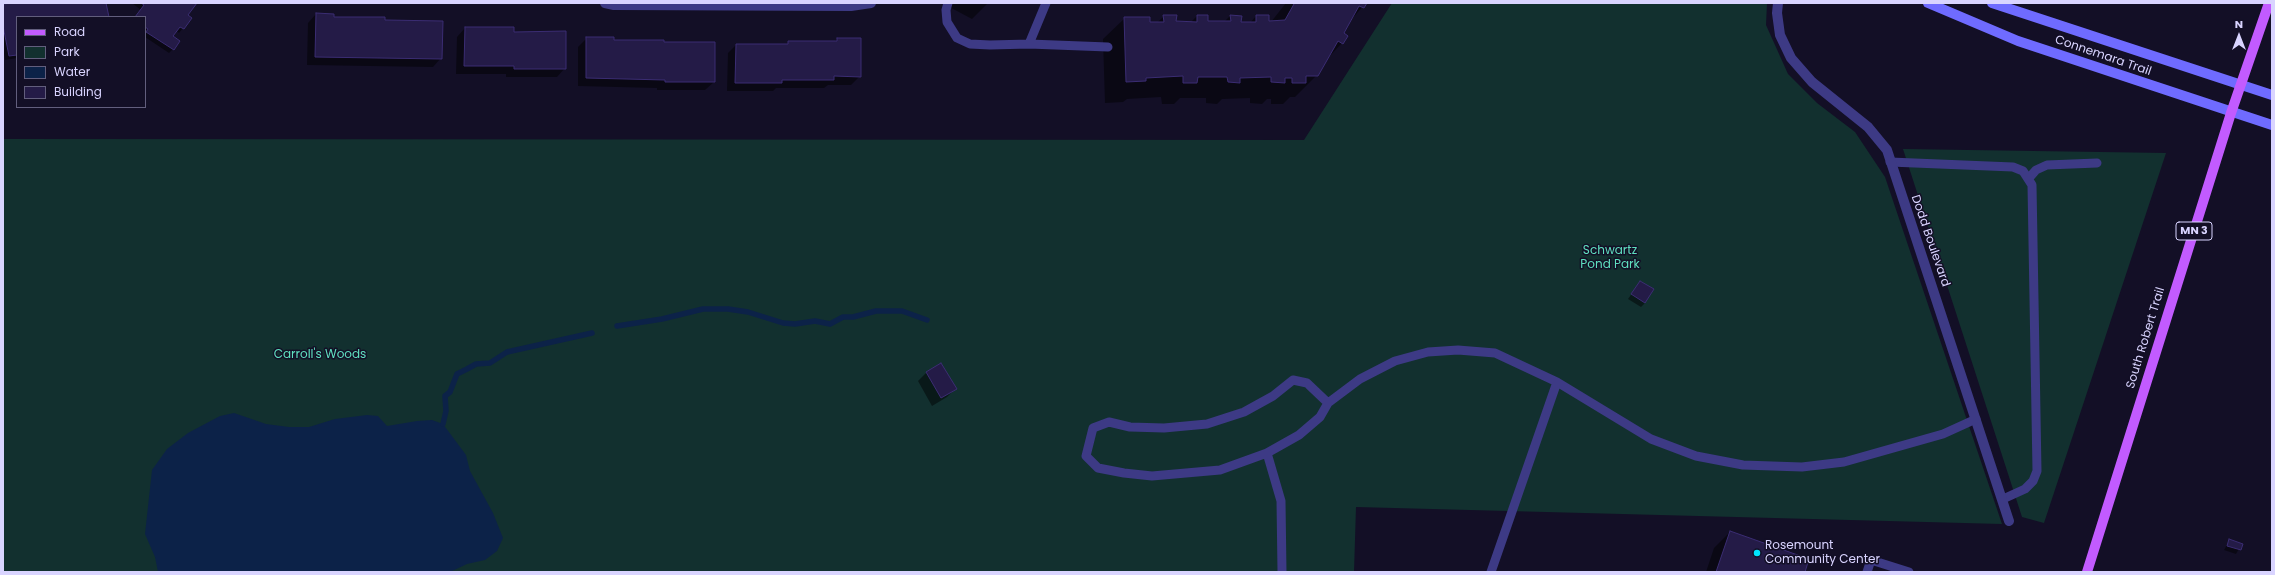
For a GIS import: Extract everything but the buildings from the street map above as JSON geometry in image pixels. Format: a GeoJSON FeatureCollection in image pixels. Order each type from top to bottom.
{"type":"FeatureCollection","features":[{"type":"Feature","properties":{"kind":"main road","name":"MN 3"},"geometry":{"type":"LineString","coordinates":[[2231,113],[2269,3]]}},
{"type":"Feature","properties":{"kind":"main road","name":"South Robert Trail"},"geometry":{"type":"LineString","coordinates":[[2087,572],[2231,113]]}},
{"type":"Feature","properties":{"kind":"street"},"geometry":{"type":"LineString","coordinates":[[605,3],[614,5],[708,4],[851,6],[871,3]]}},
{"type":"Feature","properties":{"kind":"street","name":"Dodd Boulevard"},"geometry":{"type":"LineString","coordinates":[[1778,3],[1777,14],[1780,35],[1791,58],[1812,82],[1868,127],[1887,150],[2009,521]]}},
{"type":"Feature","properties":{"kind":"street","name":"Connemara Trail"},"geometry":{"type":"LineString","coordinates":[[1928,3],[2018,41],[2231,113],[2272,125]]}},
{"type":"Feature","properties":{"kind":"street","name":"Connemara Trail"},"geometry":{"type":"LineString","coordinates":[[1992,3],[2272,95]]}},
{"type":"Feature","properties":{"kind":"lane"},"geometry":{"type":"LineString","coordinates":[[948,3],[946,10],[947,22],[957,38],[970,44],[1029,44],[1108,47]]}},
{"type":"Feature","properties":{"kind":"lane"},"geometry":{"type":"LineString","coordinates":[[1029,44],[1046,3]]}},
{"type":"Feature","properties":{"kind":"lane"},"geometry":{"type":"LineString","coordinates":[[1890,162],[2001,165],[2023,171],[2029,178],[2034,197],[2037,471],[2033,481],[2025,489],[2003,499]]}},
{"type":"Feature","properties":{"kind":"lane"},"geometry":{"type":"LineString","coordinates":[[2029,178],[2036,170],[2047,165],[2097,163]]}},
{"type":"Feature","properties":{"kind":"lane"},"geometry":{"type":"LineString","coordinates":[[1328,403],[1307,383],[1293,380],[1273,396],[1244,412],[1207,424],[1164,428],[1130,427],[1109,422],[1094,428],[1086,456],[1098,468],[1152,476],[1220,470],[1268,453],[1304,430],[1320,417],[1328,403],[1360,379],[1395,361],[1428,352],[1458,350],[1495,354],[1558,382],[1651,439],[1696,456],[1743,465],[1802,467],[1844,462],[1943,434],[1976,419]]}},
{"type":"Feature","properties":{"kind":"lane"},"geometry":{"type":"LineString","coordinates":[[1491,572],[1558,382]]}},
{"type":"Feature","properties":{"kind":"lane"},"geometry":{"type":"LineString","coordinates":[[1268,453],[1281,502],[1282,572]]}},
{"type":"Feature","properties":{"kind":"lane"},"geometry":{"type":"LineString","coordinates":[[1867,572],[1871,560],[1909,572]]}},
{"type":"Feature","properties":{"kind":"green space","name":"Schwartz Pond Park"},"geometry":{"type":"Polygon","coordinates":[[[1392,3],[1767,3],[1766,25],[1788,74],[1817,103],[1855,132],[1885,177],[2002,524],[1356,507],[1354,572],[3,572],[3,139],[1304,140],[1392,3]]]}},
{"type":"Feature","properties":{"kind":"green space"},"geometry":{"type":"Polygon","coordinates":[[[1903,149],[2166,153],[2044,523],[2022,517],[1903,149]]]}},
{"type":"Feature","properties":{"kind":"water"},"geometry":{"type":"Polygon","coordinates":[[[234,413],[266,424],[289,427],[309,427],[335,419],[367,415],[378,416],[387,426],[432,420],[443,424],[466,455],[470,471],[493,513],[503,538],[497,551],[485,560],[467,564],[450,572],[158,572],[155,557],[145,534],[152,470],[167,449],[188,433],[220,416],[234,413]]]}},
{"type":"Feature","properties":{"kind":"waterway"},"geometry":{"type":"LineString","coordinates":[[617,326],[662,319],[703,309],[728,309],[748,312],[783,323],[795,324],[815,321],[830,324],[843,317],[853,317],[876,311],[902,311],[927,320]]}},
{"type":"Feature","properties":{"kind":"waterway"},"geometry":{"type":"LineString","coordinates":[[443,424],[446,411],[445,396],[450,392],[457,374],[476,364],[490,363],[507,352],[592,333]]}},
{"type":"Feature","properties":{"kind":"place","name":"Rosemount Community Center"},"geometry":{"type":"Point","coordinates":[1757,553]}},
{"type":"Feature","properties":{"kind":"park label","name":"Carroll's Woods"},"geometry":{"type":"Point","coordinates":[320,355]}}]}
